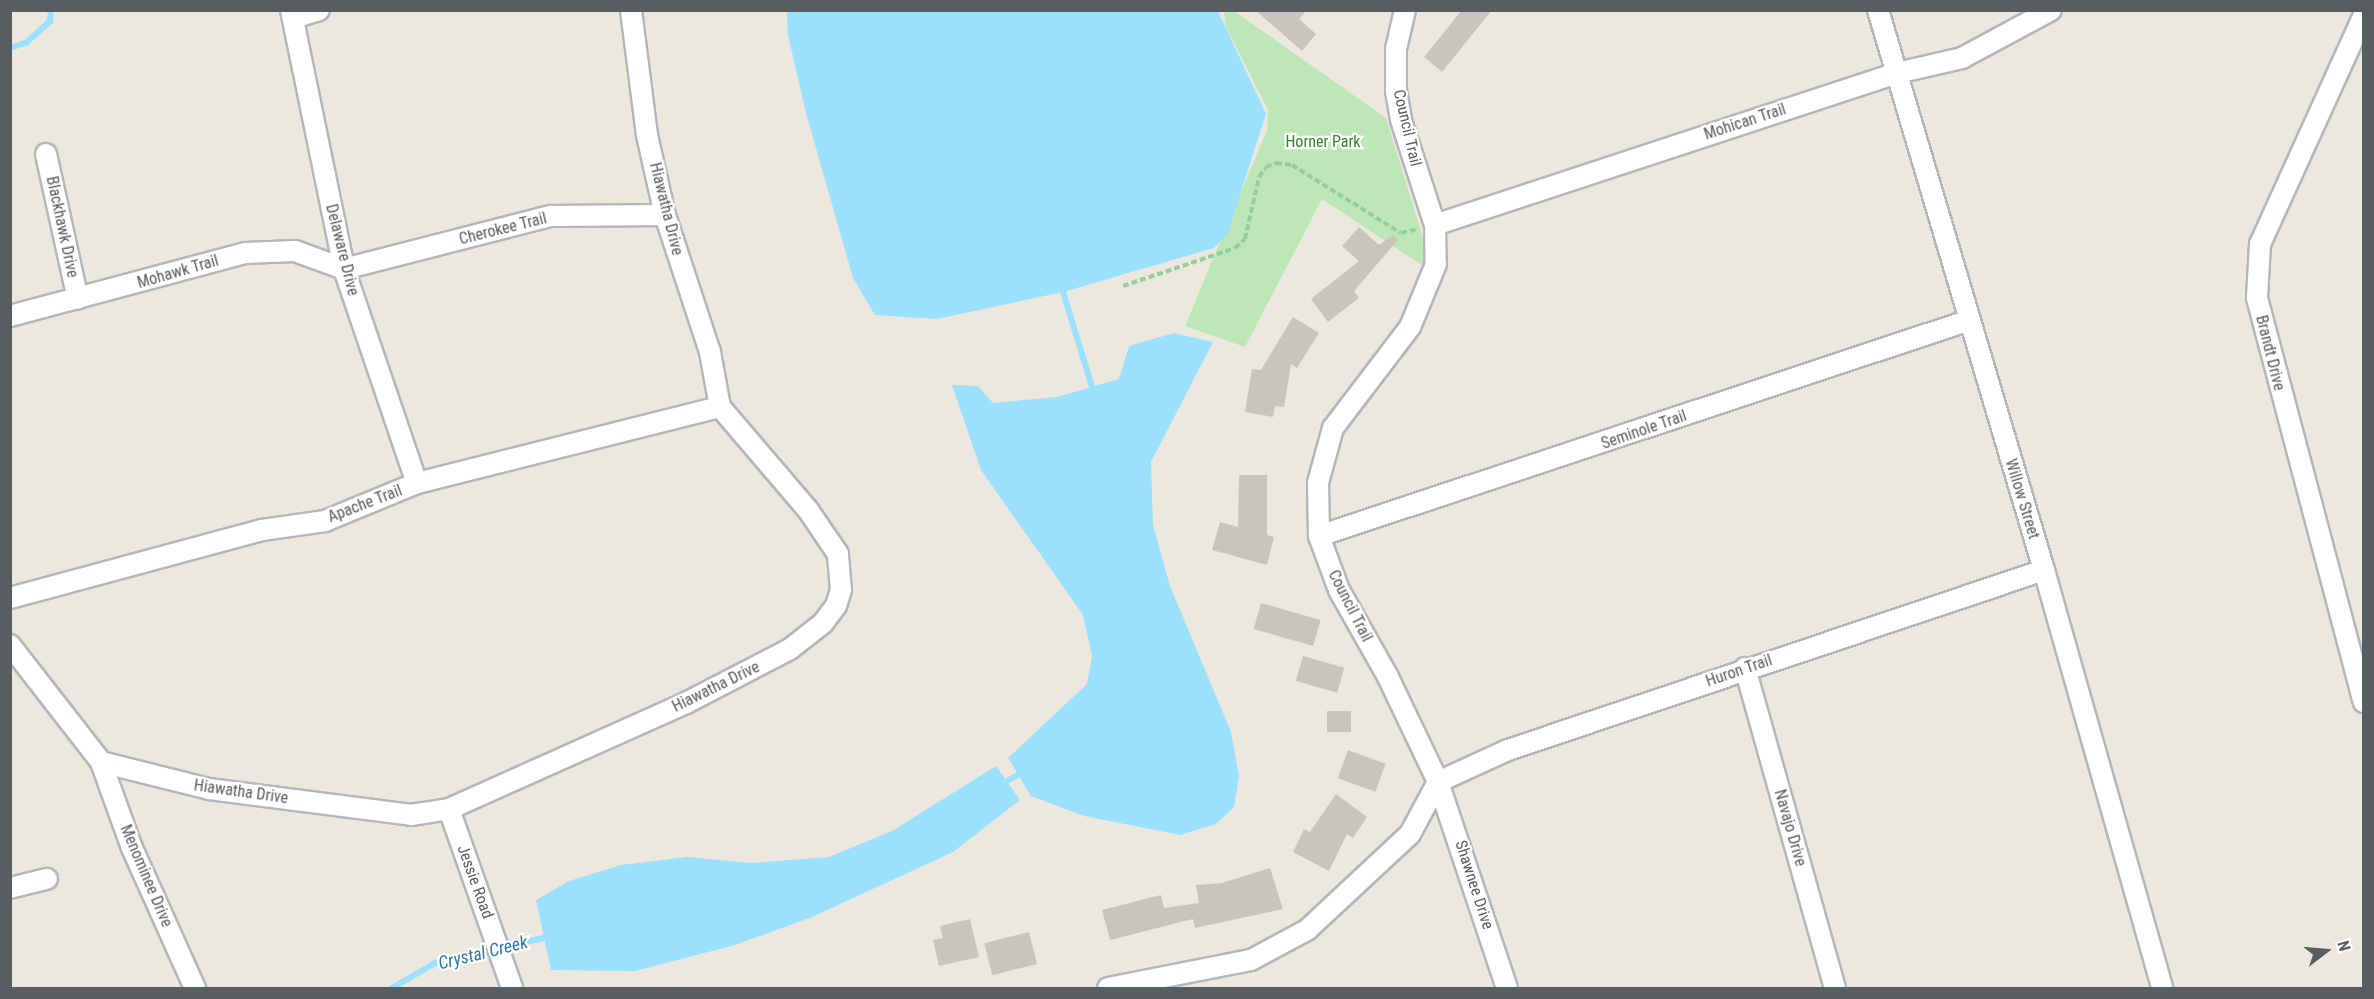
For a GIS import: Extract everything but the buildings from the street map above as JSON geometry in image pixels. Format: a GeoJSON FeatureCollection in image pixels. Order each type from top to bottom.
{"type":"FeatureCollection","features":[{"type":"Feature","properties":{"kind":"street"},"geometry":{"type":"LineString","coordinates":[[292,14],[318,10]]}},
{"type":"Feature","properties":{"kind":"street","name":"Hiawatha Drive"},"geometry":{"type":"LineString","coordinates":[[101,762],[209,789],[411,815],[449,809],[739,678],[790,649],[823,623],[836,606],[842,570],[829,538],[720,407],[710,352],[665,215],[647,135],[631,10]]}},
{"type":"Feature","properties":{"kind":"street","name":"Council Trail"},"geometry":{"type":"LineString","coordinates":[[1405,10],[1396,49],[1396,91],[1404,131],[1436,225],[1437,264],[1410,327],[1333,428],[1318,483],[1319,536],[1339,590],[1388,677],[1438,782]]}},
{"type":"Feature","properties":{"kind":"street","name":"Willow Street"},"geometry":{"type":"LineString","coordinates":[[1878,10],[1967,321],[2044,570],[2162,988]]}},
{"type":"Feature","properties":{"kind":"street","name":"Mohican Trail"},"geometry":{"type":"LineString","coordinates":[[1436,225],[1897,73],[1962,58],[2051,10]]}},
{"type":"Feature","properties":{"kind":"street","name":"Delaware Drive"},"geometry":{"type":"LineString","coordinates":[[292,14],[344,269],[417,483]]}},
{"type":"Feature","properties":{"kind":"street","name":"Brandt Drive"},"geometry":{"type":"LineString","coordinates":[[2364,15],[2260,244],[2257,298],[2364,702]]}},
{"type":"Feature","properties":{"kind":"street","name":"Blackhawk Drive"},"geometry":{"type":"LineString","coordinates":[[46,154],[78,299]]}},
{"type":"Feature","properties":{"kind":"street","name":"Cherokee Trail"},"geometry":{"type":"LineString","coordinates":[[344,269],[551,216],[665,215]]}},
{"type":"Feature","properties":{"kind":"street","name":"Mohawk Trail"},"geometry":{"type":"LineString","coordinates":[[10,316],[260,251],[313,255],[344,269]]}},
{"type":"Feature","properties":{"kind":"street","name":"Seminole Trail"},"geometry":{"type":"LineString","coordinates":[[1319,536],[1967,321]]}},
{"type":"Feature","properties":{"kind":"street","name":"Apache Trail"},"geometry":{"type":"LineString","coordinates":[[10,598],[262,530],[325,520],[417,483],[720,407]]}},
{"type":"Feature","properties":{"kind":"street","name":"Huron Trail"},"geometry":{"type":"LineString","coordinates":[[1438,782],[1508,750],[1744,668],[2044,570]]}},
{"type":"Feature","properties":{"kind":"street"},"geometry":{"type":"LineString","coordinates":[[10,645],[101,762]]}},
{"type":"Feature","properties":{"kind":"street","name":"Navajo Drive"},"geometry":{"type":"LineString","coordinates":[[1744,668],[1835,988]]}},
{"type":"Feature","properties":{"kind":"street","name":"Menominee Drive"},"geometry":{"type":"LineString","coordinates":[[101,762],[132,848],[195,988]]}},
{"type":"Feature","properties":{"kind":"street"},"geometry":{"type":"LineString","coordinates":[[1108,988],[1251,960],[1307,930],[1410,834],[1438,782]]}},
{"type":"Feature","properties":{"kind":"street","name":"Shawnee Drive"},"geometry":{"type":"LineString","coordinates":[[1438,782],[1507,988]]}},
{"type":"Feature","properties":{"kind":"street","name":"Jessie Road"},"geometry":{"type":"LineString","coordinates":[[449,809],[511,985]]}},
{"type":"Feature","properties":{"kind":"street"},"geometry":{"type":"LineString","coordinates":[[10,888],[47,879]]}},
{"type":"Feature","properties":{"kind":"path"},"geometry":{"type":"LineString","coordinates":[[1123,286],[1235,248],[1245,239],[1259,177],[1266,167],[1276,163],[1292,165],[1401,233],[1436,225]]}},
{"type":"Feature","properties":{"kind":"green space","name":"Horner Park"},"geometry":{"type":"Polygon","coordinates":[[[1224,11],[1234,11],[1386,118],[1426,247],[1423,266],[1322,199],[1245,347],[1185,326],[1267,130],[1268,110],[1226,27],[1224,11]]]}},
{"type":"Feature","properties":{"kind":"water"},"geometry":{"type":"Polygon","coordinates":[[[787,11],[1218,11],[1266,114],[1227,235],[1214,248],[1063,292],[937,319],[875,315],[853,278],[806,113],[788,35],[787,11]]]}},
{"type":"Feature","properties":{"kind":"water"},"geometry":{"type":"Polygon","coordinates":[[[1174,333],[1213,342],[1151,462],[1153,525],[1170,586],[1231,732],[1239,776],[1234,807],[1216,824],[1180,835],[1084,816],[1031,796],[1008,758],[1087,684],[1092,656],[1083,615],[981,470],[952,385],[978,386],[993,403],[1057,397],[1119,379],[1129,346],[1174,333]]]}},
{"type":"Feature","properties":{"kind":"water"},"geometry":{"type":"Polygon","coordinates":[[[996,766],[1020,800],[953,852],[812,917],[735,945],[635,971],[551,970],[536,900],[569,881],[621,865],[687,857],[752,863],[829,857],[892,831],[996,766]]]}},
{"type":"Feature","properties":{"kind":"waterway"},"geometry":{"type":"LineString","coordinates":[[10,48],[27,42],[50,21],[51,10]]}},
{"type":"Feature","properties":{"kind":"waterway"},"geometry":{"type":"LineString","coordinates":[[1063,292],[1092,387]]}},
{"type":"Feature","properties":{"kind":"waterway"},"geometry":{"type":"LineString","coordinates":[[1007,781],[1018,775]]}},
{"type":"Feature","properties":{"kind":"waterway","name":"Crystal Creek"},"geometry":{"type":"LineString","coordinates":[[392,988],[435,963],[543,938]]}}]}
